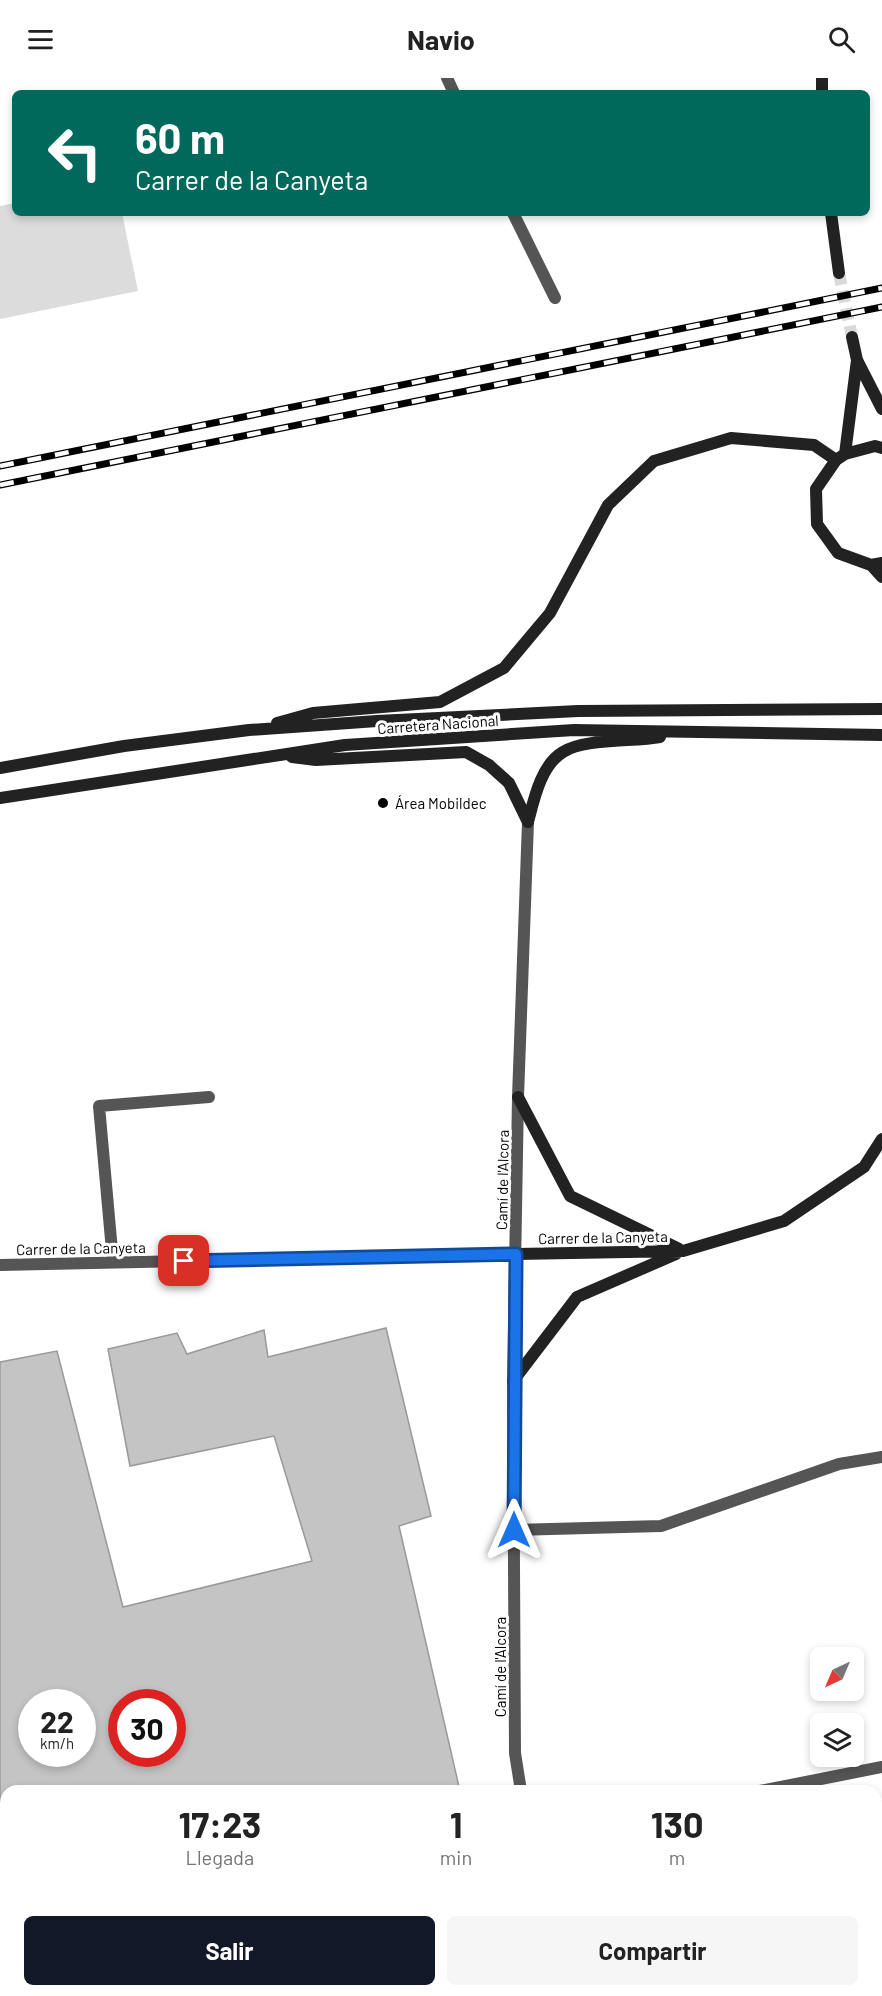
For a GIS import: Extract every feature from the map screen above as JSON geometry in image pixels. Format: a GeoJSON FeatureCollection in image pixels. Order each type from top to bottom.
{"type":"FeatureCollection","features":[{"type":"Feature","properties":{"kind":"main road"},"geometry":{"type":"LineString","coordinates":[[831,216],[839,273]]}},
{"type":"Feature","properties":{"kind":"main road"},"geometry":{"type":"LineString","coordinates":[[852,337],[857,360],[882,409]]}},
{"type":"Feature","properties":{"kind":"main road"},"geometry":{"type":"LineString","coordinates":[[857,360],[840,457],[816,489],[817,524],[838,553],[876,564],[882,577]]}},
{"type":"Feature","properties":{"kind":"main road"},"geometry":{"type":"LineString","coordinates":[[249,730],[313,713],[440,702],[504,668],[550,613],[608,505],[654,461],[731,438],[814,445],[840,457],[875,446],[882,448]]}},
{"type":"Feature","properties":{"kind":"main road","name":"Carretera Nacional"},"geometry":{"type":"LineString","coordinates":[[0,768],[124,746],[249,730],[578,711],[882,708]]}},
{"type":"Feature","properties":{"kind":"main road","name":"Carretera Nacional"},"geometry":{"type":"LineString","coordinates":[[0,798],[345,745],[574,730],[882,735]]}},
{"type":"Feature","properties":{"kind":"main road"},"geometry":{"type":"LineString","coordinates":[[528,822],[536,792],[549,766],[563,752],[586,745],[638,741],[689,732]]}},
{"type":"Feature","properties":{"kind":"main road"},"geometry":{"type":"LineString","coordinates":[[276,755],[316,760],[466,752],[489,765],[509,783],[528,822]]}},
{"type":"Feature","properties":{"kind":"main road"},"geometry":{"type":"LineString","coordinates":[[518,1097],[570,1196],[682,1251]]}},
{"type":"Feature","properties":{"kind":"main road","name":"Carrer de la Canyeta"},"geometry":{"type":"LineString","coordinates":[[516,1254],[682,1251],[784,1221],[864,1167],[882,1139]]}},
{"type":"Feature","properties":{"kind":"main road"},"geometry":{"type":"LineString","coordinates":[[513,1381],[576,1297],[682,1251]]}},
{"type":"Feature","properties":{"kind":"street"},"geometry":{"type":"LineString","coordinates":[[514,216],[555,298]]}},
{"type":"Feature","properties":{"kind":"street","name":"Camí de l'Alcora"},"geometry":{"type":"LineString","coordinates":[[520,1785],[515,1754],[513,1381],[518,1097],[528,822]]}},
{"type":"Feature","properties":{"kind":"street"},"geometry":{"type":"LineString","coordinates":[[113,1262],[99,1106],[209,1097]]}},
{"type":"Feature","properties":{"kind":"street","name":"Carrer de la Canyeta"},"geometry":{"type":"LineString","coordinates":[[0,1265],[516,1254]]}},
{"type":"Feature","properties":{"kind":"street"},"geometry":{"type":"LineString","coordinates":[[514,1530],[661,1526],[839,1464],[882,1457]]}},
{"type":"Feature","properties":{"kind":"street"},"geometry":{"type":"LineString","coordinates":[[790,1785],[882,1767]]}},
{"type":"Feature","properties":{"kind":"shaded area"},"geometry":{"type":"Polygon","coordinates":[[[12,204],[12,216],[123,216],[138,291],[0,319],[0,206],[12,204]]]}},
{"type":"Feature","properties":{"kind":"building"},"geometry":{"type":"Polygon","coordinates":[[[386,1328],[431,1516],[399,1526],[459,1785],[0,1785],[0,1362],[57,1351],[123,1607],[312,1561],[274,1436],[130,1466],[108,1349],[177,1333],[187,1354],[264,1330],[268,1357],[386,1328]]]}},
{"type":"Feature","properties":{"kind":"tunnel"},"geometry":{"type":"LineString","coordinates":[[839,273],[852,337]]}},
{"type":"Feature","properties":{"kind":"railway"},"geometry":{"type":"LineString","coordinates":[[0,466],[882,288]]}},
{"type":"Feature","properties":{"kind":"railway"},"geometry":{"type":"LineString","coordinates":[[0,485],[882,307]]}},
{"type":"Feature","properties":{"kind":"place","name":"Área Mobildec"},"geometry":{"type":"Point","coordinates":[383,803]}},
{"type":"Feature","properties":{"kind":"route"},"geometry":{"type":"LineString","coordinates":[[184,1261],[516,1254],[513,1381],[514,1530]]}}]}
